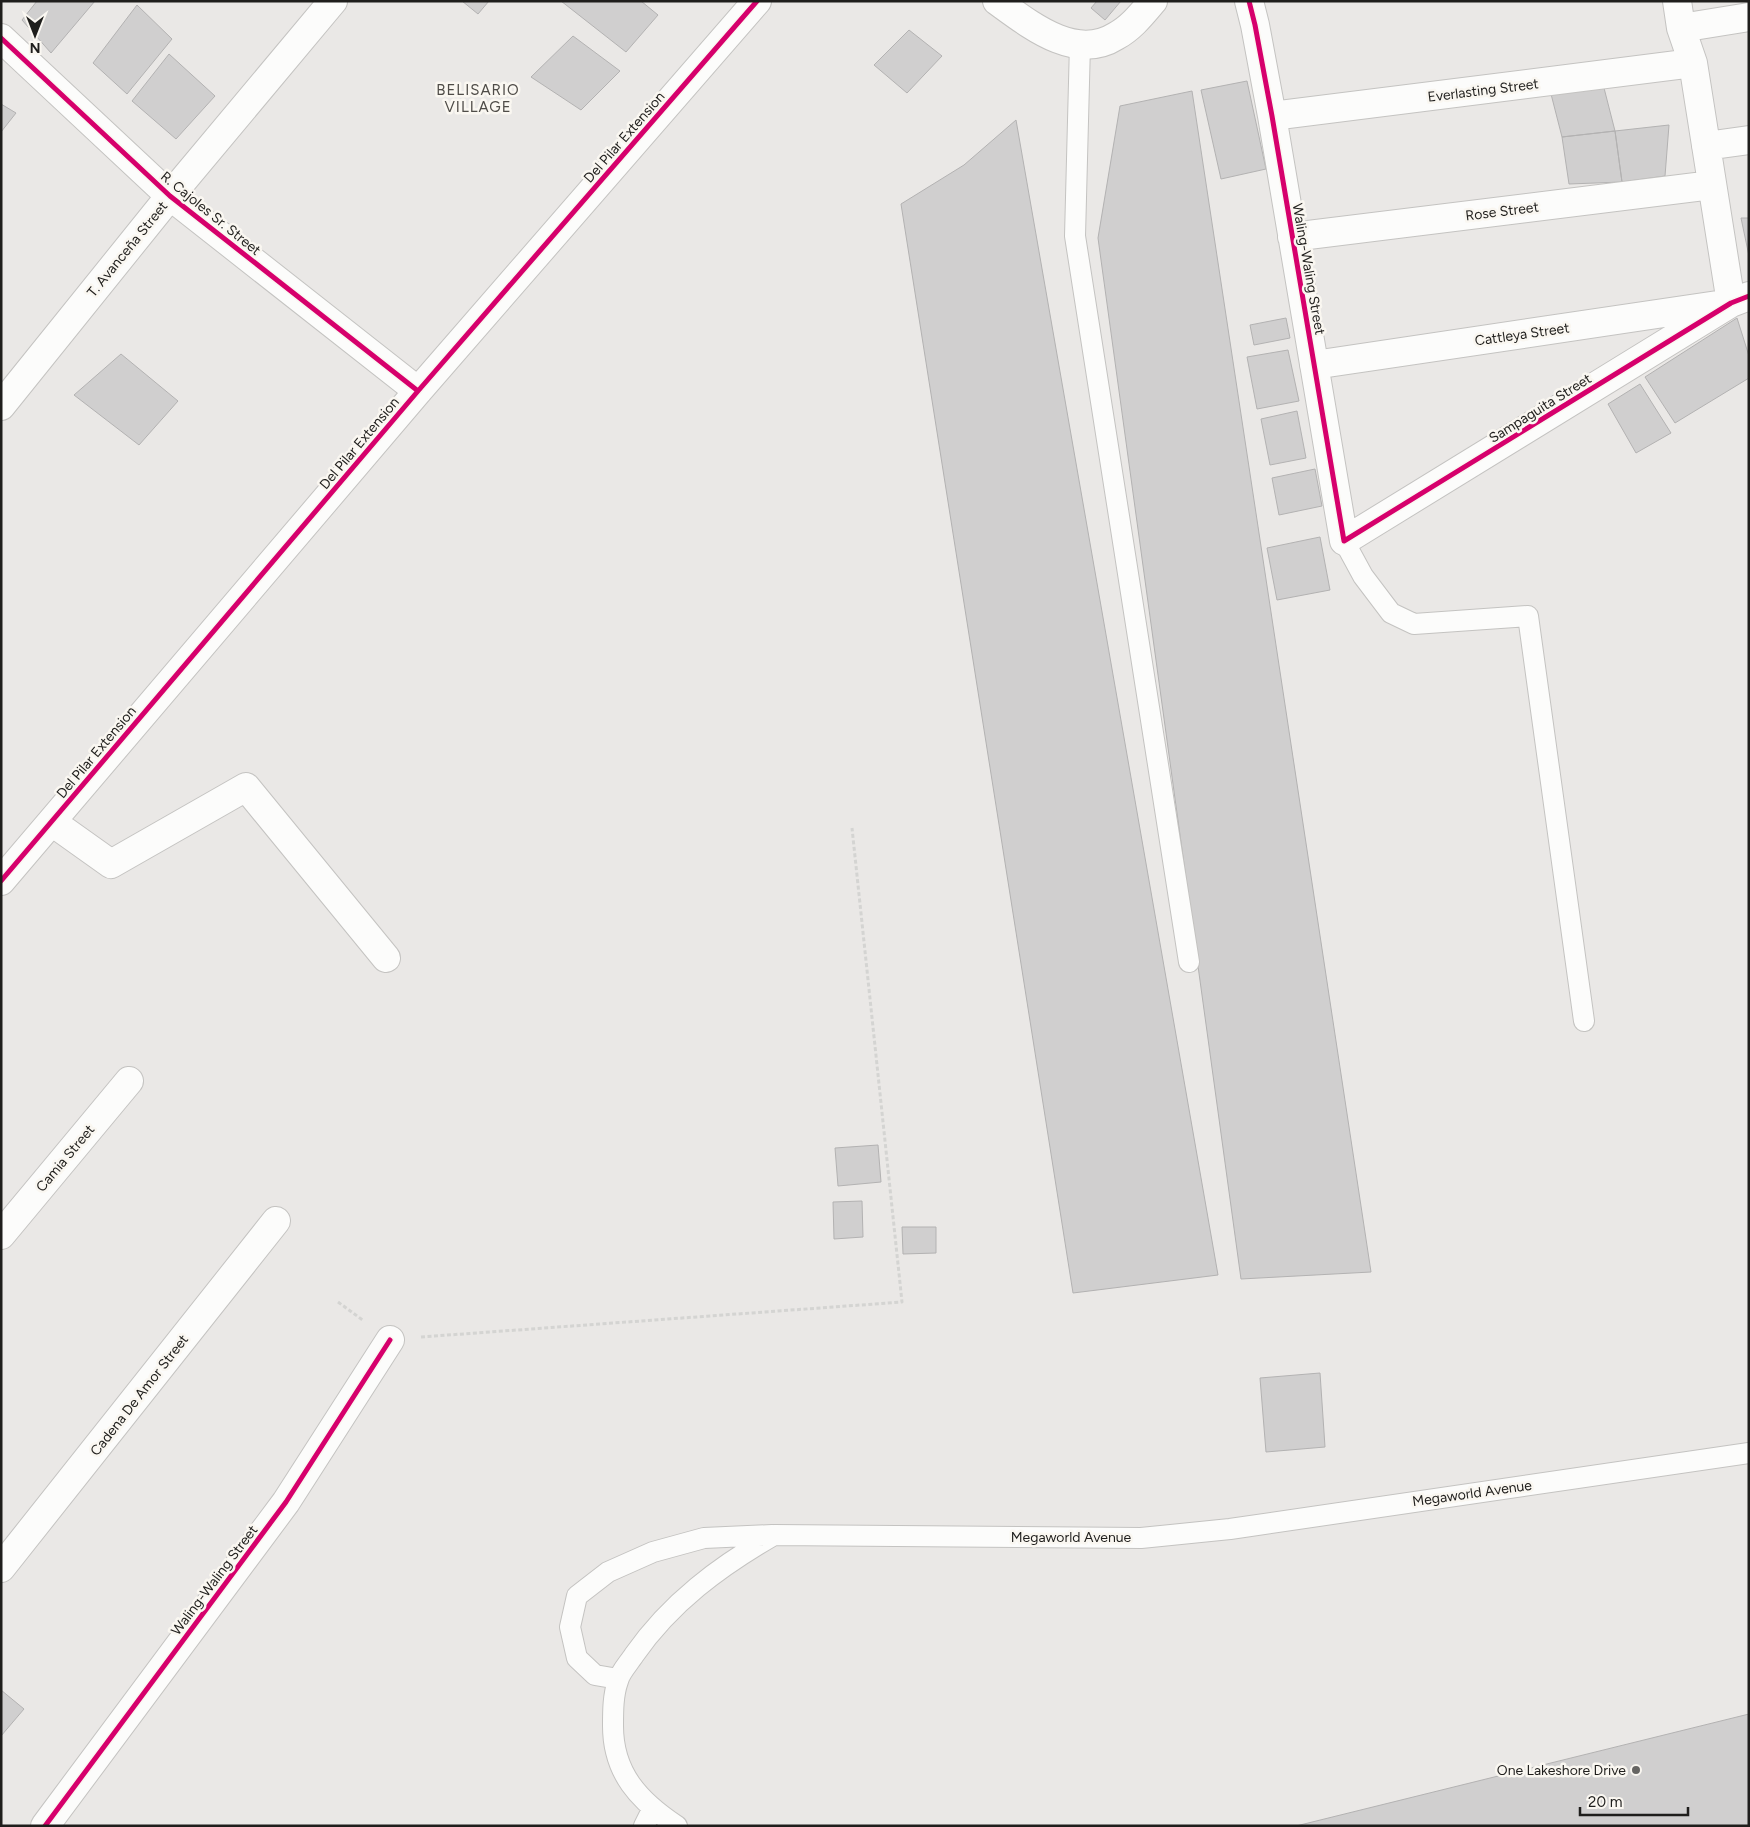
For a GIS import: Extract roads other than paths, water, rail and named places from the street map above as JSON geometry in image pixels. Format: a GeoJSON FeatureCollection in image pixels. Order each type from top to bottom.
{"type":"FeatureCollection","features":[{"type":"Feature","properties":{"kind":"street","name":"T. Avanceña Street"},"geometry":{"type":"LineString","coordinates":[[1,406],[170,196],[333,1]]}},
{"type":"Feature","properties":{"kind":"street","name":"Del Pilar Extension"},"geometry":{"type":"LineString","coordinates":[[1,881],[418,391],[757,1]]}},
{"type":"Feature","properties":{"kind":"street"},"geometry":{"type":"LineString","coordinates":[[997,1],[1036,29],[1059,40],[1080,44],[1102,43],[1116,37],[1133,23],[1153,1]]}},
{"type":"Feature","properties":{"kind":"street"},"geometry":{"type":"LineString","coordinates":[[1677,1],[1681,28],[1693,64],[1712,185],[1740,300]]}},
{"type":"Feature","properties":{"kind":"street","name":"Waling-Waling Street"},"geometry":{"type":"LineString","coordinates":[[1252,2],[1344,542]]}},
{"type":"Feature","properties":{"kind":"street"},"geometry":{"type":"LineString","coordinates":[[1681,28],[1749,17]]}},
{"type":"Feature","properties":{"kind":"street","name":"R. Cajoles Sr. Street"},"geometry":{"type":"LineString","coordinates":[[1,38],[170,196],[418,391]]}},
{"type":"Feature","properties":{"kind":"street","name":"Everlasting Street"},"geometry":{"type":"LineString","coordinates":[[1272,116],[1693,64]]}},
{"type":"Feature","properties":{"kind":"street"},"geometry":{"type":"LineString","coordinates":[[1706,146],[1749,140]]}},
{"type":"Feature","properties":{"kind":"street","name":"Rose Street"},"geometry":{"type":"LineString","coordinates":[[1292,238],[1712,185]]}},
{"type":"Feature","properties":{"kind":"street","name":"Cattleya Street"},"geometry":{"type":"LineString","coordinates":[[1314,365],[1740,300]]}},
{"type":"Feature","properties":{"kind":"street","name":"Sampaguita Street"},"geometry":{"type":"LineString","coordinates":[[1344,542],[1740,300]]}},
{"type":"Feature","properties":{"kind":"street"},"geometry":{"type":"LineString","coordinates":[[52,822],[111,864],[246,787],[386,958]]}},
{"type":"Feature","properties":{"kind":"street","name":"Camia Street"},"geometry":{"type":"LineString","coordinates":[[1,1234],[129,1081]]}},
{"type":"Feature","properties":{"kind":"street","name":"Cadena De Amor Street"},"geometry":{"type":"LineString","coordinates":[[1,1568],[276,1221]]}},
{"type":"Feature","properties":{"kind":"street","name":"Waling-Waling Street"},"geometry":{"type":"LineString","coordinates":[[45,1826],[286,1502],[390,1340]]}},
{"type":"Feature","properties":{"kind":"lane"},"geometry":{"type":"LineString","coordinates":[[1080,44],[1075,236],[1189,962]]}},
{"type":"Feature","properties":{"kind":"lane"},"geometry":{"type":"LineString","coordinates":[[1344,542],[1363,576],[1391,613],[1414,624],[1528,616],[1584,1021]]}},
{"type":"Feature","properties":{"kind":"lane","name":"Megaworld Avenue"},"geometry":{"type":"LineString","coordinates":[[618,1679],[595,1675],[578,1658],[570,1627],[578,1596],[608,1572],[653,1552],[704,1538],[774,1535],[1141,1538],[1240,1528],[1749,1453]]}},
{"type":"Feature","properties":{"kind":"lane"},"geometry":{"type":"LineString","coordinates":[[676,1826],[648,1818],[622,1773],[613,1746],[613,1710],[618,1679],[648,1636],[685,1597],[727,1563],[774,1535]]}},
{"type":"Feature","properties":{"kind":"place","name":"One Lakeshore Drive"},"geometry":{"type":"Point","coordinates":[1636,1770]}},
{"type":"Feature","properties":{"kind":"district","name":"BELISARIO VILLAGE"},"geometry":{"type":"Point","coordinates":[478,98]}}]}
